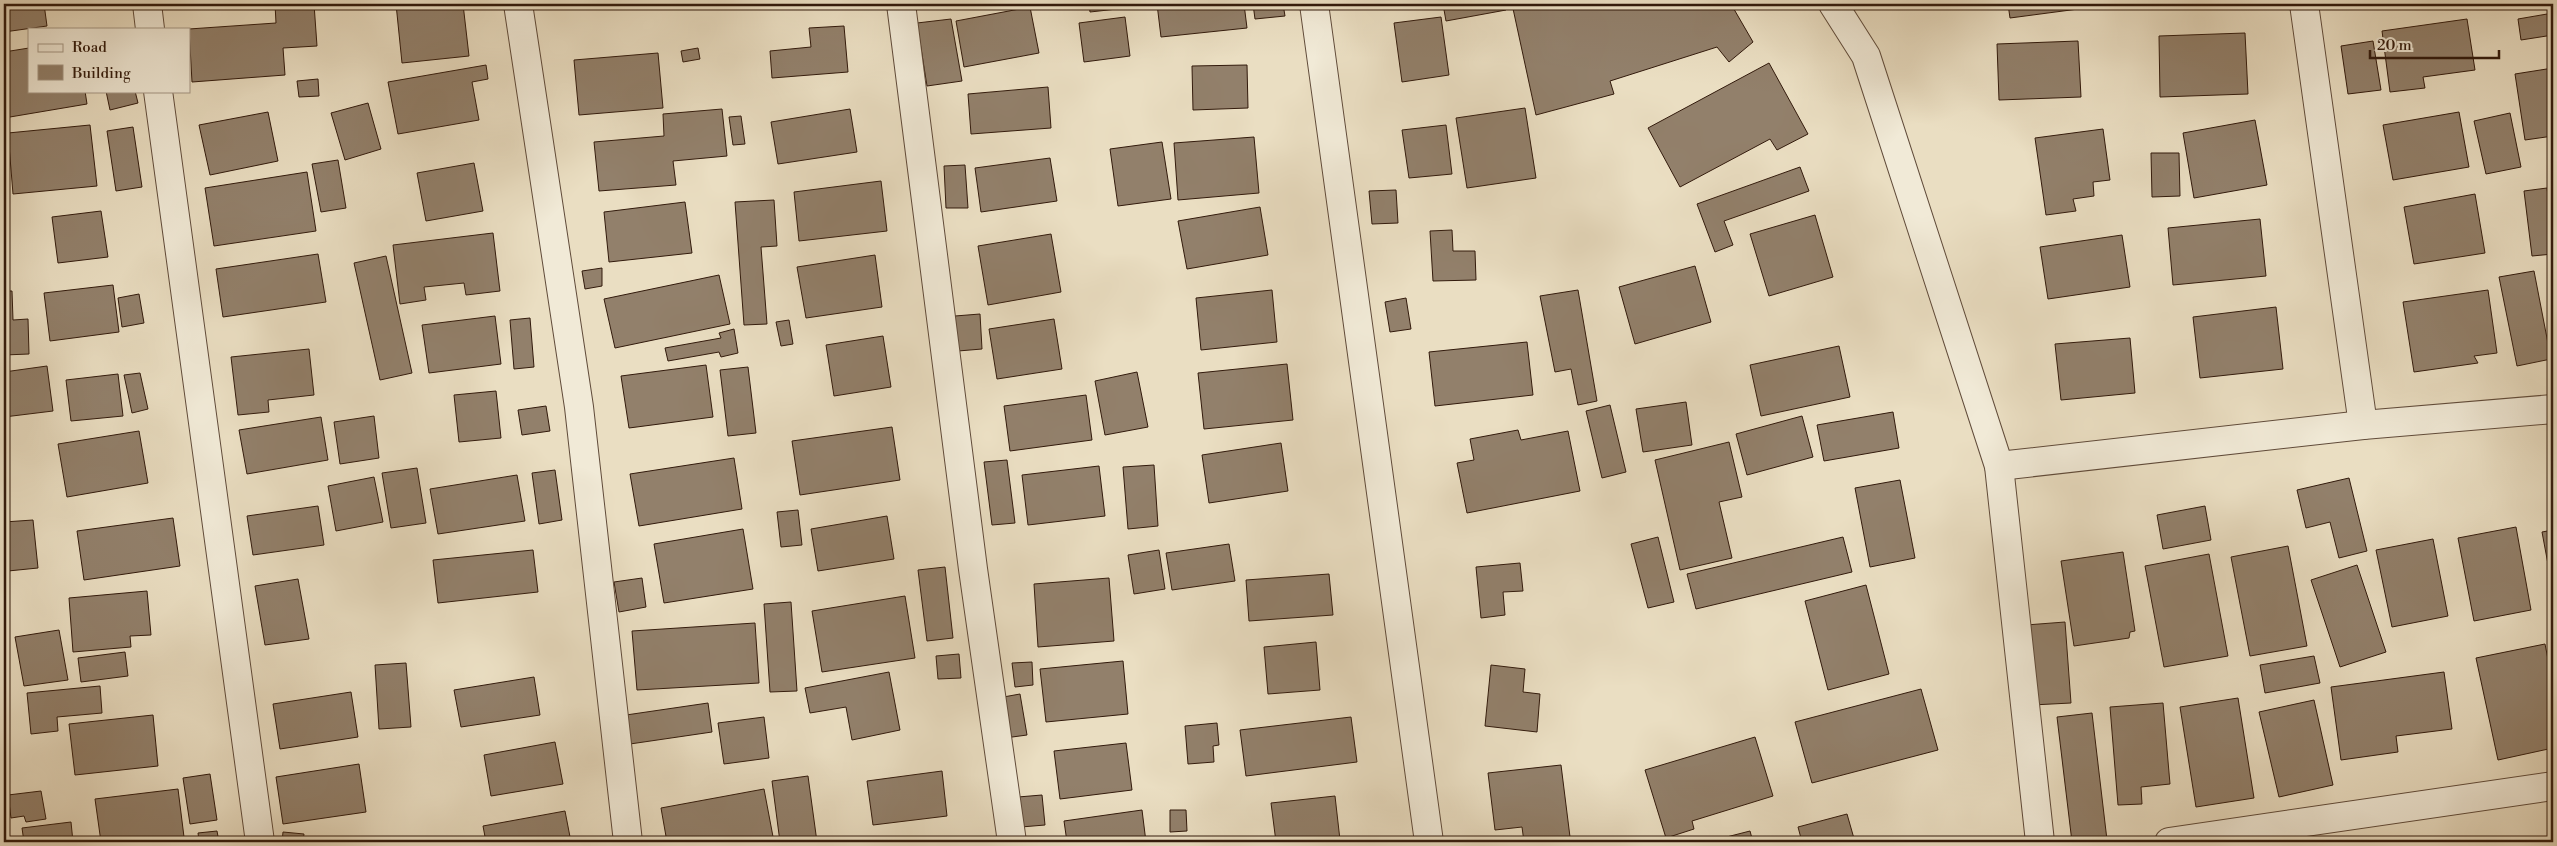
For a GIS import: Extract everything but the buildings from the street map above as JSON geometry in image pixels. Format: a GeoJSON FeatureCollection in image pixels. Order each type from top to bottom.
{"type":"FeatureCollection","features":[{"type":"Feature","properties":{"kind":"street"},"geometry":{"type":"LineString","coordinates":[[146,4],[150,28]]}},
{"type":"Feature","properties":{"kind":"street"},"geometry":{"type":"LineString","coordinates":[[518,4],[579,407],[628,842]]}},
{"type":"Feature","properties":{"kind":"street"},"geometry":{"type":"LineString","coordinates":[[902,4],[973,569],[1012,842]]}},
{"type":"Feature","properties":{"kind":"street"},"geometry":{"type":"LineString","coordinates":[[1314,4],[1429,842]]}},
{"type":"Feature","properties":{"kind":"street"},"geometry":{"type":"LineString","coordinates":[[1833,4],[1866,56],[1998,466],[2040,842]]}},
{"type":"Feature","properties":{"kind":"street"},"geometry":{"type":"LineString","coordinates":[[2304,4],[2364,425]]}},
{"type":"Feature","properties":{"kind":"street"},"geometry":{"type":"LineString","coordinates":[[158,92],[260,842]]}},
{"type":"Feature","properties":{"kind":"street"},"geometry":{"type":"LineString","coordinates":[[1998,466],[2364,425],[2553,409]]}},
{"type":"Feature","properties":{"kind":"street"},"geometry":{"type":"LineString","coordinates":[[2170,842],[2553,786]]}}]}
